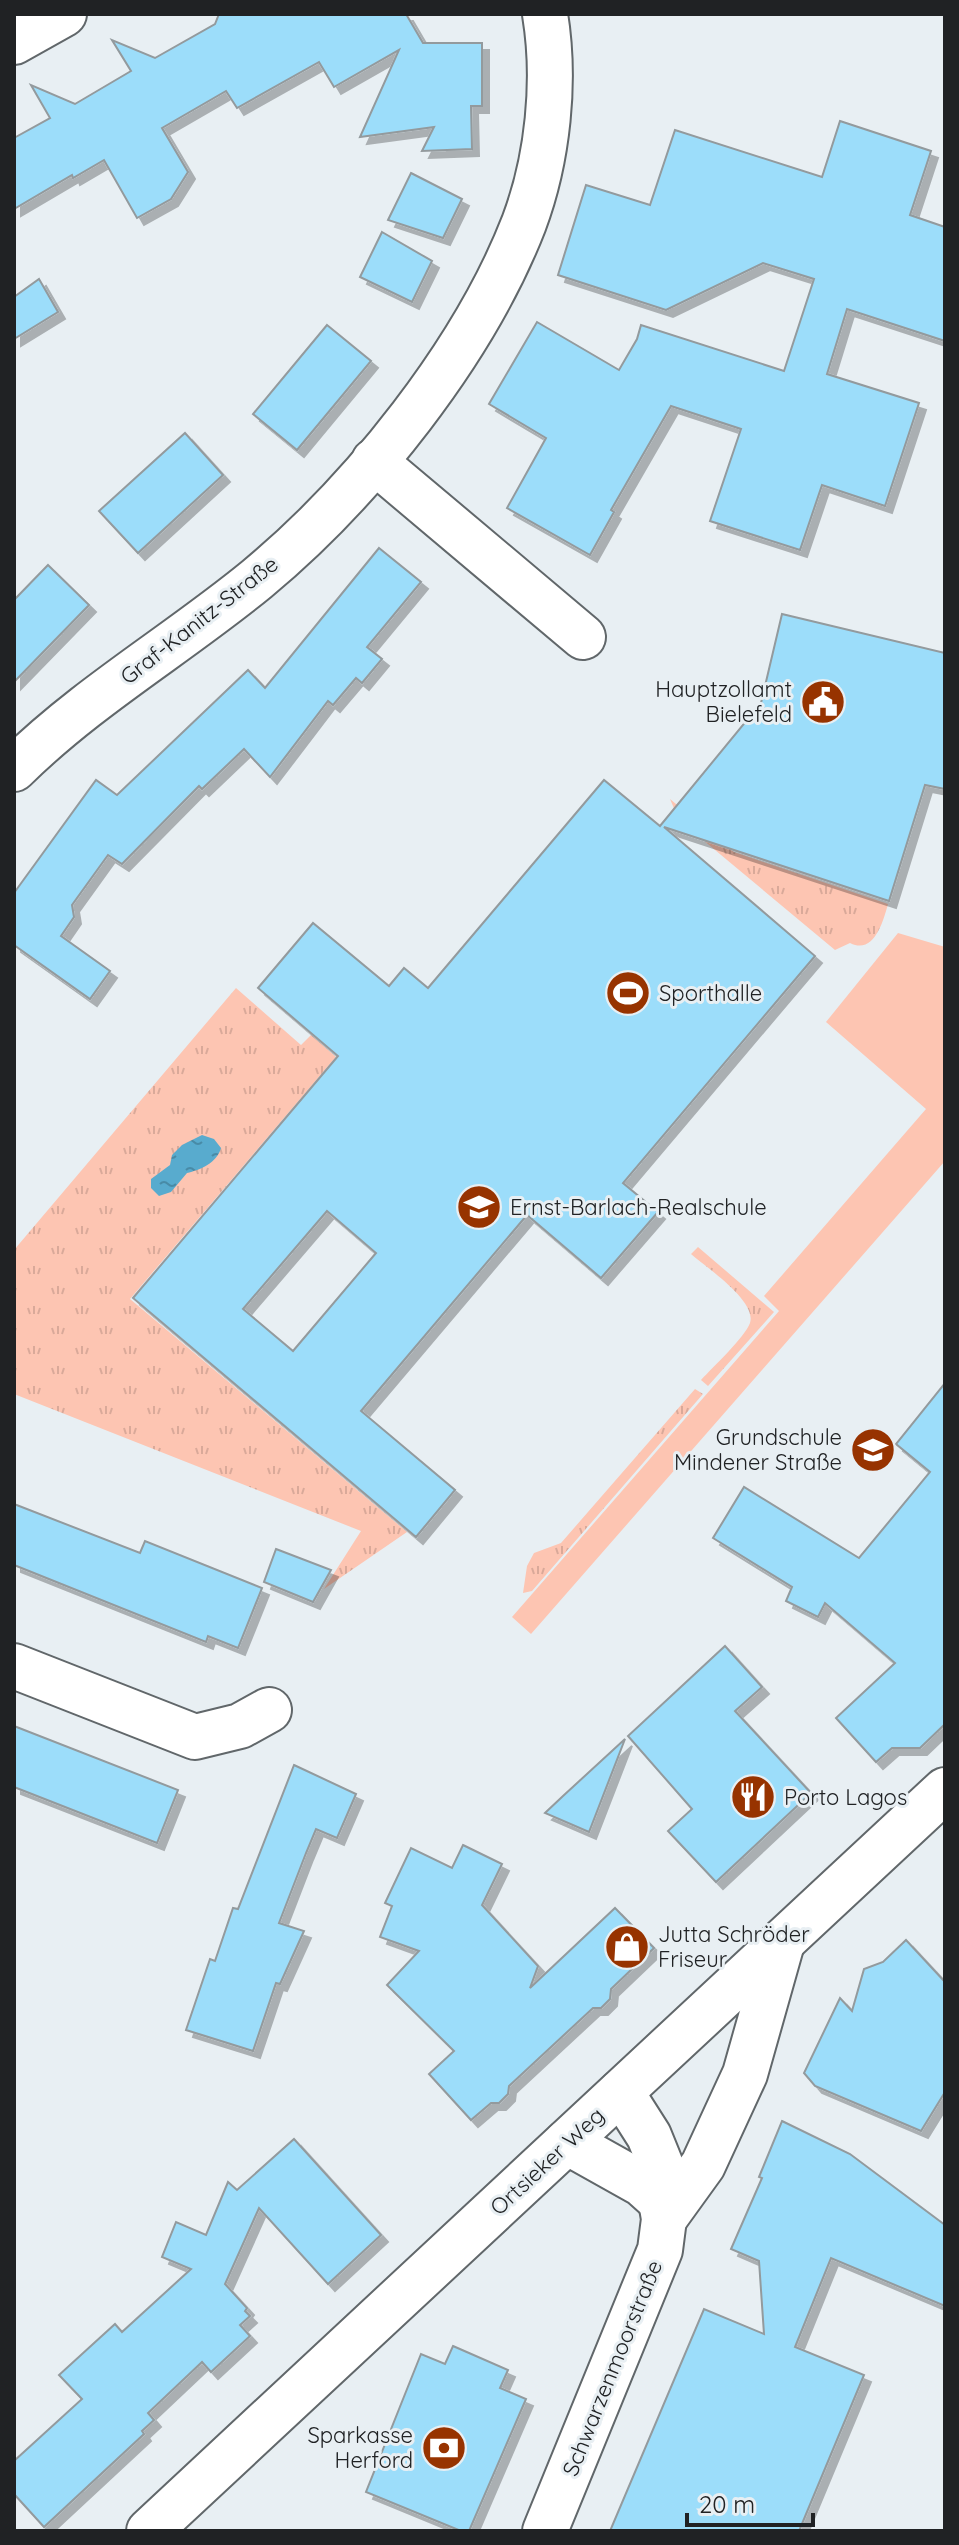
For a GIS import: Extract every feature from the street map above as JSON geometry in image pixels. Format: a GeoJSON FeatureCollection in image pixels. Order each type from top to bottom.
{"type":"FeatureCollection","features":[{"type":"Feature","properties":{"kind":"street","name":"Graf-Kanitz-Straße"},"geometry":{"type":"LineString","coordinates":[[14,769],[49,734],[258,578],[336,504],[374,461],[446,366],[489,296],[524,222],[544,150],[549,91],[545,14]]}},
{"type":"Feature","properties":{"kind":"street"},"geometry":{"type":"LineString","coordinates":[[374,461],[583,637]]}},
{"type":"Feature","properties":{"kind":"street"},"geometry":{"type":"LineString","coordinates":[[14,1666],[195,1737],[240,1726],[269,1710]]}},
{"type":"Feature","properties":{"kind":"street","name":"Ortsieker Weg"},"geometry":{"type":"LineString","coordinates":[[149,2531],[945,1790]]}},
{"type":"Feature","properties":{"kind":"street"},"geometry":{"type":"LineString","coordinates":[[567,2142],[642,2184],[662,2210],[703,2165],[745,2074],[782,1943]]}},
{"type":"Feature","properties":{"kind":"street","name":"Schwarzenmoorstraße"},"geometry":{"type":"LineString","coordinates":[[545,2531],[660,2250],[664,2173],[649,2136],[621,2092]]}},
{"type":"Feature","properties":{"kind":"green space"},"geometry":{"type":"Polygon","coordinates":[[[670,799],[734,852],[888,904],[876,935],[865,944],[858,946],[850,943],[835,950],[679,820],[670,799]]]}},
{"type":"Feature","properties":{"kind":"green space"},"geometry":{"type":"Polygon","coordinates":[[[898,933],[945,947],[945,1161],[531,1634],[512,1617],[779,1311],[764,1296],[926,1109],[826,1022],[898,933]]]}},
{"type":"Feature","properties":{"kind":"green space"},"geometry":{"type":"Polygon","coordinates":[[[236,988],[301,1045],[311,1035],[336,1057],[130,1299],[407,1532],[324,1589],[361,1531],[14,1394],[14,1250],[236,988]]]}},
{"type":"Feature","properties":{"kind":"green space"},"geometry":{"type":"Polygon","coordinates":[[[698,1247],[774,1312],[708,1386],[701,1380],[742,1336],[750,1323],[750,1314],[739,1295],[691,1254],[698,1247]]]}},
{"type":"Feature","properties":{"kind":"green space"},"geometry":{"type":"Polygon","coordinates":[[[695,1389],[703,1394],[532,1591],[523,1593],[527,1566],[534,1553],[561,1543],[695,1389]]]}},
{"type":"Feature","properties":{"kind":"water"},"geometry":{"type":"Polygon","coordinates":[[[202,1135],[214,1139],[221,1148],[216,1158],[202,1168],[187,1173],[171,1192],[159,1196],[151,1188],[151,1179],[170,1165],[172,1155],[182,1145],[202,1135]]]}},
{"type":"Feature","properties":{"kind":"building"},"geometry":{"type":"Polygon","coordinates":[[[219,14],[406,14],[423,43],[482,43],[482,106],[471,106],[472,149],[422,151],[434,127],[360,137],[399,50],[334,87],[319,62],[237,108],[226,91],[162,128],[188,172],[171,199],[137,218],[104,160],[14,209],[14,138],[50,118],[31,85],[75,104],[131,71],[112,40],[155,58],[215,24],[219,14]]]}},
{"type":"Feature","properties":{"kind":"building"},"geometry":{"type":"Polygon","coordinates":[[[840,121],[931,151],[910,215],[945,227],[945,341],[847,309],[827,374],[919,403],[885,506],[822,485],[800,550],[710,521],[741,429],[671,406],[611,510],[614,512],[590,555],[507,508],[546,438],[489,404],[537,322],[619,370],[637,339],[641,325],[784,371],[814,279],[763,263],[666,310],[558,275],[586,185],[650,205],[675,130],[822,177],[840,121]]]}},
{"type":"Feature","properties":{"kind":"building"},"geometry":{"type":"Polygon","coordinates":[[[411,173],[462,199],[443,238],[388,220],[411,173]]]}},
{"type":"Feature","properties":{"kind":"building"},"geometry":{"type":"Polygon","coordinates":[[[382,232],[432,261],[412,302],[360,277],[382,232]]]}},
{"type":"Feature","properties":{"kind":"building"},"geometry":{"type":"Polygon","coordinates":[[[39,279],[58,312],[14,339],[14,297],[39,279]]]}},
{"type":"Feature","properties":{"kind":"building"},"geometry":{"type":"Polygon","coordinates":[[[327,325],[371,361],[297,450],[253,414],[327,325]]]}},
{"type":"Feature","properties":{"kind":"building"},"geometry":{"type":"Polygon","coordinates":[[[185,433],[223,475],[138,553],[99,511],[185,433]]]}},
{"type":"Feature","properties":{"kind":"building"},"geometry":{"type":"Polygon","coordinates":[[[379,548],[421,582],[367,647],[382,659],[362,683],[356,678],[333,705],[328,701],[270,777],[244,749],[202,789],[199,786],[122,864],[108,855],[72,905],[74,917],[61,936],[110,971],[90,999],[14,945],[14,893],[96,780],[117,795],[248,670],[265,688],[379,548]]]}},
{"type":"Feature","properties":{"kind":"building"},"geometry":{"type":"Polygon","coordinates":[[[48,565],[89,605],[14,682],[14,600],[48,565]]]}},
{"type":"Feature","properties":{"kind":"building"},"geometry":{"type":"Polygon","coordinates":[[[782,614],[945,653],[945,789],[925,785],[889,901],[664,827],[815,956],[623,1183],[658,1212],[601,1278],[527,1215],[361,1411],[455,1490],[416,1537],[133,1298],[338,1056],[258,988],[313,923],[389,986],[404,968],[428,988],[604,780],[660,826],[761,703],[782,614]],[[327,1211],[243,1309],[293,1351],[376,1253],[327,1211]]]}},
{"type":"Feature","properties":{"kind":"building"},"geometry":{"type":"Polygon","coordinates":[[[945,1383],[945,1724],[920,1748],[892,1748],[876,1762],[836,1718],[895,1663],[825,1603],[818,1617],[786,1601],[792,1587],[713,1538],[744,1487],[859,1558],[930,1472],[896,1444],[945,1383]]]}},
{"type":"Feature","properties":{"kind":"building"},"geometry":{"type":"Polygon","coordinates":[[[14,1504],[140,1553],[145,1541],[262,1588],[238,1648],[208,1636],[206,1642],[14,1565],[14,1504]]]}},
{"type":"Feature","properties":{"kind":"building"},"geometry":{"type":"Polygon","coordinates":[[[276,1549],[331,1570],[313,1602],[264,1582],[276,1549]]]}},
{"type":"Feature","properties":{"kind":"building","name":"Porto Lagos"},"geometry":{"type":"Polygon","coordinates":[[[725,1646],[762,1687],[735,1711],[811,1793],[716,1882],[668,1831],[692,1809],[628,1736],[725,1646]]]}},
{"type":"Feature","properties":{"kind":"building"},"geometry":{"type":"Polygon","coordinates":[[[14,1726],[178,1790],[157,1843],[14,1787],[14,1726]]]}},
{"type":"Feature","properties":{"kind":"building"},"geometry":{"type":"Polygon","coordinates":[[[625,1739],[589,1832],[545,1813],[563,1796],[625,1739]]]}},
{"type":"Feature","properties":{"kind":"building"},"geometry":{"type":"Polygon","coordinates":[[[294,1765],[356,1794],[337,1838],[316,1829],[306,1853],[279,1923],[304,1931],[280,1984],[276,1983],[253,2051],[186,2030],[210,1959],[215,1961],[233,1908],[238,1909],[294,1765]]]}},
{"type":"Feature","properties":{"kind":"building"},"geometry":{"type":"Polygon","coordinates":[[[463,1845],[502,1864],[482,1905],[538,1966],[530,1988],[615,1908],[654,1948],[611,1989],[610,1999],[601,2008],[593,2008],[509,2086],[508,2094],[499,2103],[491,2103],[471,2120],[429,2074],[454,2051],[387,1985],[419,1951],[380,1937],[392,1906],[385,1903],[411,1848],[452,1868],[463,1845]]]}},
{"type":"Feature","properties":{"kind":"building"},"geometry":{"type":"Polygon","coordinates":[[[906,1940],[945,1982],[945,2092],[921,2131],[815,2086],[804,2073],[840,1998],[852,2011],[864,1969],[883,1962],[906,1940]]]}},
{"type":"Feature","properties":{"kind":"building"},"geometry":{"type":"Polygon","coordinates":[[[782,2121],[850,2154],[945,2225],[945,2306],[831,2258],[795,2347],[864,2375],[799,2531],[610,2531],[704,2309],[764,2334],[759,2261],[731,2249],[762,2178],[759,2177],[782,2121]]]}},
{"type":"Feature","properties":{"kind":"building"},"geometry":{"type":"Polygon","coordinates":[[[294,2139],[381,2235],[328,2284],[259,2208],[225,2284],[247,2308],[245,2311],[250,2316],[240,2325],[250,2336],[211,2372],[202,2362],[148,2413],[154,2420],[142,2431],[144,2434],[44,2527],[14,2494],[14,2461],[82,2399],[59,2375],[115,2324],[122,2332],[191,2269],[162,2257],[176,2222],[206,2235],[228,2182],[237,2190],[294,2139]]]}},
{"type":"Feature","properties":{"kind":"building","name":"Sparkasse Herford"},"geometry":{"type":"Polygon","coordinates":[[[453,2346],[508,2370],[500,2388],[526,2399],[469,2531],[461,2531],[366,2492],[421,2354],[445,2364],[453,2346]]]}},
{"type":"Feature","properties":{"kind":"place","name":"Hauptzollamt Bielefeld"},"geometry":{"type":"Point","coordinates":[823,702]}},
{"type":"Feature","properties":{"kind":"place","name":"Sporthalle"},"geometry":{"type":"Point","coordinates":[628,993]}},
{"type":"Feature","properties":{"kind":"place","name":"Ernst-Barlach-Realschule"},"geometry":{"type":"Point","coordinates":[479,1207]}},
{"type":"Feature","properties":{"kind":"place","name":"Grundschule Mindener Straße"},"geometry":{"type":"Point","coordinates":[873,1450]}},
{"type":"Feature","properties":{"kind":"place","name":"Porto Lagos"},"geometry":{"type":"Point","coordinates":[753,1797]}},
{"type":"Feature","properties":{"kind":"place","name":"Jutta Schröder Friseur"},"geometry":{"type":"Point","coordinates":[627,1947]}},
{"type":"Feature","properties":{"kind":"place","name":"Sparkasse Herford"},"geometry":{"type":"Point","coordinates":[444,2448]}}]}
